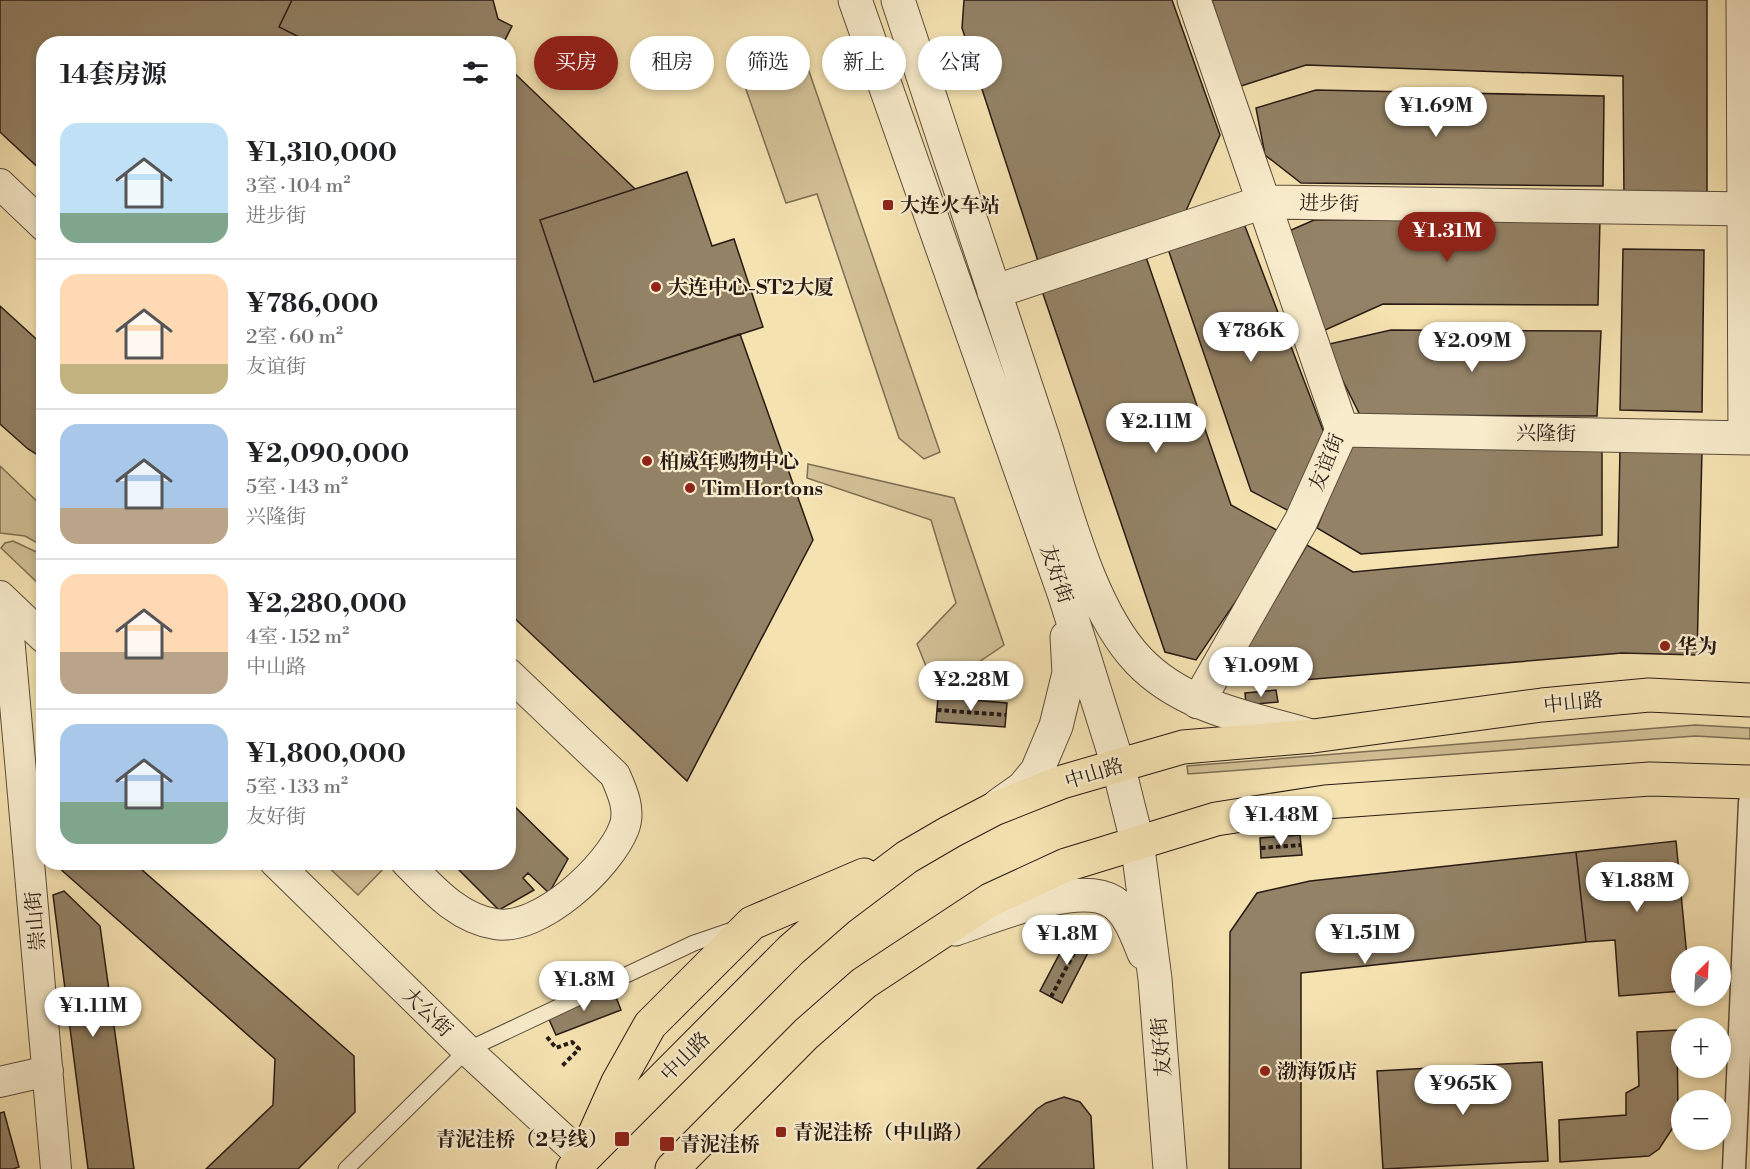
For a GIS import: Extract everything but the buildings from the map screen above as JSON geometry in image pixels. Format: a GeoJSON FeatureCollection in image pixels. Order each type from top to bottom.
{"type":"FeatureCollection","features":[{"type":"Feature","properties":{"kind":"main road","name":"中山路"},"geometry":{"type":"LineString","coordinates":[[578,1164],[791,950],[838,909],[907,857],[994,809],[1062,782],[1183,747],[1313,736],[1542,705],[1649,695],[1750,700]]}},
{"type":"Feature","properties":{"kind":"main road"},"geometry":{"type":"LineString","coordinates":[[672,1169],[827,1014],[864,983],[932,936],[1000,895],[1066,865],[1137,841],[1216,819],[1325,802],[1650,779],[1750,782]]}},
{"type":"Feature","properties":{"kind":"main road"},"geometry":{"type":"LineString","coordinates":[[578,1164],[618,1082],[650,1024],[752,923],[907,857]]}},
{"type":"Feature","properties":{"kind":"street","name":"友好街"},"geometry":{"type":"LineString","coordinates":[[898,0],[1057,485],[1100,603],[1138,660],[1165,685],[1197,702],[1313,736]]}},
{"type":"Feature","properties":{"kind":"street","name":"友谊街"},"geometry":{"type":"LineString","coordinates":[[1194,0],[1342,430],[1301,521],[1197,702]]}},
{"type":"Feature","properties":{"kind":"street"},"geometry":{"type":"LineString","coordinates":[[1743,0],[1747,209],[1747,437]]}},
{"type":"Feature","properties":{"kind":"street","name":"友好街"},"geometry":{"type":"LineString","coordinates":[[855,1],[1065,596],[1118,765],[1137,841],[1155,979],[1170,1169]]}},
{"type":"Feature","properties":{"kind":"street"},"geometry":{"type":"LineString","coordinates":[[0,184],[36,218]]}},
{"type":"Feature","properties":{"kind":"street","name":"进步街"},"geometry":{"type":"LineString","coordinates":[[994,292],[1263,202],[1747,209]]}},
{"type":"Feature","properties":{"kind":"street","name":"兴隆街"},"geometry":{"type":"LineString","coordinates":[[1342,430],[1747,437]]}},
{"type":"Feature","properties":{"kind":"street"},"geometry":{"type":"LineString","coordinates":[[994,809],[1023,788],[1036,771],[1056,726],[1069,673],[1065,596]]}},
{"type":"Feature","properties":{"kind":"street"},"geometry":{"type":"LineString","coordinates":[[3,599],[36,630]]}},
{"type":"Feature","properties":{"kind":"street","name":"崇山街"},"geometry":{"type":"LineString","coordinates":[[3,599],[56,1169]]}},
{"type":"Feature","properties":{"kind":"street"},"geometry":{"type":"LineString","coordinates":[[414,870],[450,905],[474,918],[511,925],[536,916],[579,887],[604,858],[624,827],[627,810],[615,775],[516,681]]}},
{"type":"Feature","properties":{"kind":"street"},"geometry":{"type":"LineString","coordinates":[[1734,1169],[1750,802]]}},
{"type":"Feature","properties":{"kind":"street","name":"大公街"},"geometry":{"type":"LineString","coordinates":[[283,870],[467,1050],[578,1164]]}},
{"type":"Feature","properties":{"kind":"street"},"geometry":{"type":"LineString","coordinates":[[932,936],[1050,898],[1083,895],[1113,901],[1132,924],[1155,979]]}},
{"type":"Feature","properties":{"kind":"street"},"geometry":{"type":"LineString","coordinates":[[0,1082],[48,1071]]}},
{"type":"Feature","properties":{"kind":"lane"},"geometry":{"type":"LineString","coordinates":[[346,1169],[467,1050],[694,943],[752,923]]}},
{"type":"Feature","properties":{"kind":"path"},"geometry":{"type":"LineString","coordinates":[[937,710],[1006,715]]}},
{"type":"Feature","properties":{"kind":"path"},"geometry":{"type":"LineString","coordinates":[[1261,848],[1301,844]]}},
{"type":"Feature","properties":{"kind":"path"},"geometry":{"type":"LineString","coordinates":[[1051,997],[1083,936]]}},
{"type":"Feature","properties":{"kind":"path"},"geometry":{"type":"LineString","coordinates":[[545,1035],[556,1048],[572,1042],[579,1049],[562,1066]]}},
{"type":"Feature","properties":{"kind":"shaded area"},"geometry":{"type":"Polygon","coordinates":[[[810,74],[940,452],[924,459],[899,438],[817,194],[786,203],[746,90],[810,90],[810,74]]]}},
{"type":"Feature","properties":{"kind":"shaded area"},"geometry":{"type":"Polygon","coordinates":[[[808,464],[954,498],[1004,645],[936,691],[917,644],[956,603],[931,520],[807,478],[808,464]]]}},
{"type":"Feature","properties":{"kind":"shaded area"},"geometry":{"type":"Polygon","coordinates":[[[0,466],[36,500],[36,542],[25,536],[0,533],[0,466]]]}},
{"type":"Feature","properties":{"kind":"shaded area"},"geometry":{"type":"Polygon","coordinates":[[[13,541],[36,552],[36,581],[1,548],[5,543],[13,541]]]}},
{"type":"Feature","properties":{"kind":"shaded area"},"geometry":{"type":"Polygon","coordinates":[[[1695,725],[1750,728],[1750,739],[1695,736],[1188,774],[1187,766],[1695,725]]]}},
{"type":"Feature","properties":{"kind":"shaded area"},"geometry":{"type":"Polygon","coordinates":[[[331,870],[382,870],[358,895],[331,870]]]}},
{"type":"Feature","properties":{"kind":"place","name":"大连火车站"},"geometry":{"type":"Point","coordinates":[888,205]}},
{"type":"Feature","properties":{"kind":"place","name":"大连中心-ST2大厦"},"geometry":{"type":"Point","coordinates":[656,287]}},
{"type":"Feature","properties":{"kind":"place","name":"柏威年购物中心"},"geometry":{"type":"Point","coordinates":[647,461]}},
{"type":"Feature","properties":{"kind":"place","name":"Tim Hortons"},"geometry":{"type":"Point","coordinates":[690,488]}},
{"type":"Feature","properties":{"kind":"place","name":"华为"},"geometry":{"type":"Point","coordinates":[1665,646]}},
{"type":"Feature","properties":{"kind":"place","name":"渤海饭店"},"geometry":{"type":"Point","coordinates":[1265,1071]}},
{"type":"Feature","properties":{"kind":"place","name":"青泥洼桥（中山路）"},"geometry":{"type":"Point","coordinates":[781,1132]}},
{"type":"Feature","properties":{"kind":"place","name":"青泥洼桥（2号线）"},"geometry":{"type":"Point","coordinates":[622,1139]}},
{"type":"Feature","properties":{"kind":"place","name":"青泥洼桥"},"geometry":{"type":"Point","coordinates":[667,1144]}}]}
